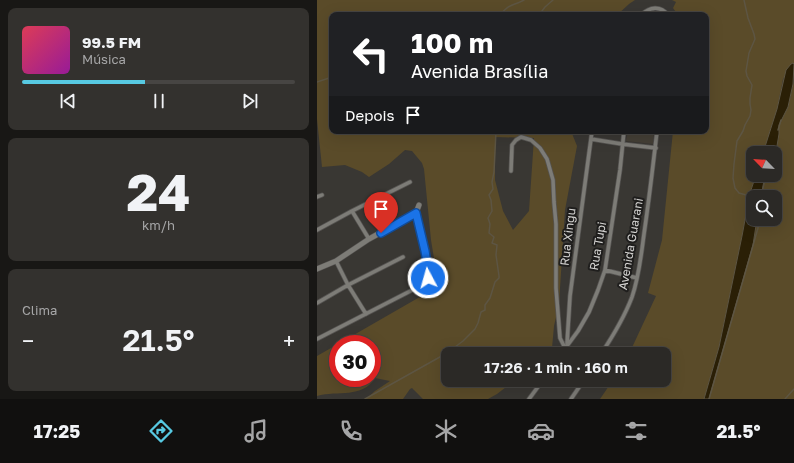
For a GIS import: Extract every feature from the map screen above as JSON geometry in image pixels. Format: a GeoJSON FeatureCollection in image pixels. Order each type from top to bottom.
{"type":"FeatureCollection","features":[{"type":"Feature","properties":{"kind":"street"},"geometry":{"type":"LineString","coordinates":[[645,12],[655,8],[666,12]]}},
{"type":"Feature","properties":{"kind":"street","name":"Rua Xingu"},"geometry":{"type":"LineString","coordinates":[[566,347],[570,296],[592,134]]}},
{"type":"Feature","properties":{"kind":"street","name":"Rua Tupi"},"geometry":{"type":"LineString","coordinates":[[566,347],[578,331],[589,312],[605,270],[620,170],[624,134]]}},
{"type":"Feature","properties":{"kind":"street","name":"Avenida Guarani"},"geometry":{"type":"LineString","coordinates":[[606,347],[625,313],[637,278],[657,134]]}},
{"type":"Feature","properties":{"kind":"street"},"geometry":{"type":"LineString","coordinates":[[511,171],[512,145],[521,136],[531,140],[540,148],[547,159],[553,180],[556,224],[556,288],[560,338],[566,347]]}},
{"type":"Feature","properties":{"kind":"street"},"geometry":{"type":"LineString","coordinates":[[591,139],[656,148]]}},
{"type":"Feature","properties":{"kind":"street"},"geometry":{"type":"LineString","coordinates":[[317,230],[410,182]]}},
{"type":"Feature","properties":{"kind":"street"},"geometry":{"type":"LineString","coordinates":[[317,197],[322,195]]}},
{"type":"Feature","properties":{"kind":"street"},"geometry":{"type":"LineString","coordinates":[[317,339],[424,284],[429,274],[416,213],[419,205]]}},
{"type":"Feature","properties":{"kind":"street"},"geometry":{"type":"LineString","coordinates":[[352,211],[369,239]]}},
{"type":"Feature","properties":{"kind":"street"},"geometry":{"type":"LineString","coordinates":[[317,269],[336,261],[369,239],[416,213]]}},
{"type":"Feature","properties":{"kind":"street"},"geometry":{"type":"LineString","coordinates":[[317,303],[348,285],[403,257]]}},
{"type":"Feature","properties":{"kind":"street"},"geometry":{"type":"LineString","coordinates":[[336,261],[348,285],[366,314]]}},
{"type":"Feature","properties":{"kind":"street"},"geometry":{"type":"LineString","coordinates":[[605,270],[637,278]]}},
{"type":"Feature","properties":{"kind":"street"},"geometry":{"type":"LineString","coordinates":[[529,399],[538,387]]}},
{"type":"Feature","properties":{"kind":"street"},"geometry":{"type":"LineString","coordinates":[[571,399],[579,387]]}},
{"type":"Feature","properties":{"kind":"shaded area"},"geometry":{"type":"Polygon","coordinates":[[[317,0],[635,0],[620,12],[329,12],[329,134],[572,134],[577,146],[565,210],[559,304],[554,326],[552,347],[441,347],[441,387],[506,387],[497,394],[488,399],[423,399],[412,388],[403,399],[366,399],[390,381],[381,379],[381,335],[354,335],[418,298],[436,290],[438,283],[431,240],[424,169],[422,163],[412,151],[405,150],[389,164],[369,177],[362,172],[345,165],[322,167],[317,119],[317,0]],[[495,137],[495,180],[503,211],[513,230],[529,211],[534,138],[495,137]]]}},
{"type":"Feature","properties":{"kind":"shaded area"},"geometry":{"type":"Polygon","coordinates":[[[672,0],[794,0],[794,64],[793,63],[783,79],[777,109],[765,146],[746,146],[746,182],[754,182],[751,190],[746,190],[746,214],[742,236],[719,347],[704,399],[600,399],[608,387],[671,387],[671,347],[632,347],[656,296],[648,293],[662,240],[673,134],[709,134],[709,12],[676,12],[673,8],[676,2],[672,0]]]}},
{"type":"Feature","properties":{"kind":"shaded area"},"geometry":{"type":"Polygon","coordinates":[[[791,64],[794,64],[793,84],[788,107],[779,125],[777,146],[765,146],[777,109],[786,70],[791,64]]]}},
{"type":"Feature","properties":{"kind":"shaded area"},"geometry":{"type":"Polygon","coordinates":[[[794,81],[794,399],[709,399],[753,245],[756,226],[782,226],[782,190],[762,190],[764,182],[782,182],[782,146],[777,146],[779,125],[788,107],[794,81]]]}},
{"type":"Feature","properties":{"kind":"shaded area"},"geometry":{"type":"Polygon","coordinates":[[[627,134],[654,134],[653,144],[626,141],[627,134]]]}},
{"type":"Feature","properties":{"kind":"shaded area"},"geometry":{"type":"Polygon","coordinates":[[[754,182],[764,182],[762,190],[751,190],[754,182]]]}},
{"type":"Feature","properties":{"kind":"shaded area"},"geometry":{"type":"Polygon","coordinates":[[[746,214],[746,226],[756,226],[753,245],[709,399],[704,399],[719,347],[746,214]]]}},
{"type":"Feature","properties":{"kind":"shaded area"},"geometry":{"type":"Polygon","coordinates":[[[329,349],[329,387],[366,387],[349,393],[325,394],[317,396],[317,356],[329,349]]]}},
{"type":"Feature","properties":{"kind":"waterway"},"geometry":{"type":"LineString","coordinates":[[502,12],[508,7],[524,0]]}},
{"type":"Feature","properties":{"kind":"waterway"},"geometry":{"type":"LineString","coordinates":[[541,12],[553,0]]}},
{"type":"Feature","properties":{"kind":"waterway"},"geometry":{"type":"LineString","coordinates":[[744,0],[755,39],[749,53],[746,71],[752,85],[750,98],[751,110],[750,116],[737,141],[733,178],[735,188],[739,193],[746,195]]}},
{"type":"Feature","properties":{"kind":"waterway"},"geometry":{"type":"LineString","coordinates":[[317,82],[329,78]]}},
{"type":"Feature","properties":{"kind":"waterway"},"geometry":{"type":"LineString","coordinates":[[778,130],[781,120]]}},
{"type":"Feature","properties":{"kind":"waterway"},"geometry":{"type":"LineString","coordinates":[[365,399],[447,353],[463,341],[475,329],[481,312],[485,310],[485,305],[490,298],[495,282],[499,278],[496,255],[497,245],[492,243],[494,237],[489,233],[490,224],[488,218],[492,211],[489,195],[493,189],[492,182],[496,134]]}},
{"type":"Feature","properties":{"kind":"waterway"},"geometry":{"type":"LineString","coordinates":[[763,190],[764,182]]}},
{"type":"Feature","properties":{"kind":"waterway"},"geometry":{"type":"LineString","coordinates":[[709,399],[758,226]]}},
{"type":"Feature","properties":{"kind":"waterway"},"geometry":{"type":"LineString","coordinates":[[785,399],[794,389]]}},
{"type":"Feature","properties":{"kind":"route"},"geometry":{"type":"LineString","coordinates":[[381,233],[416,213],[425,251],[429,274],[428,278]]}}]}
